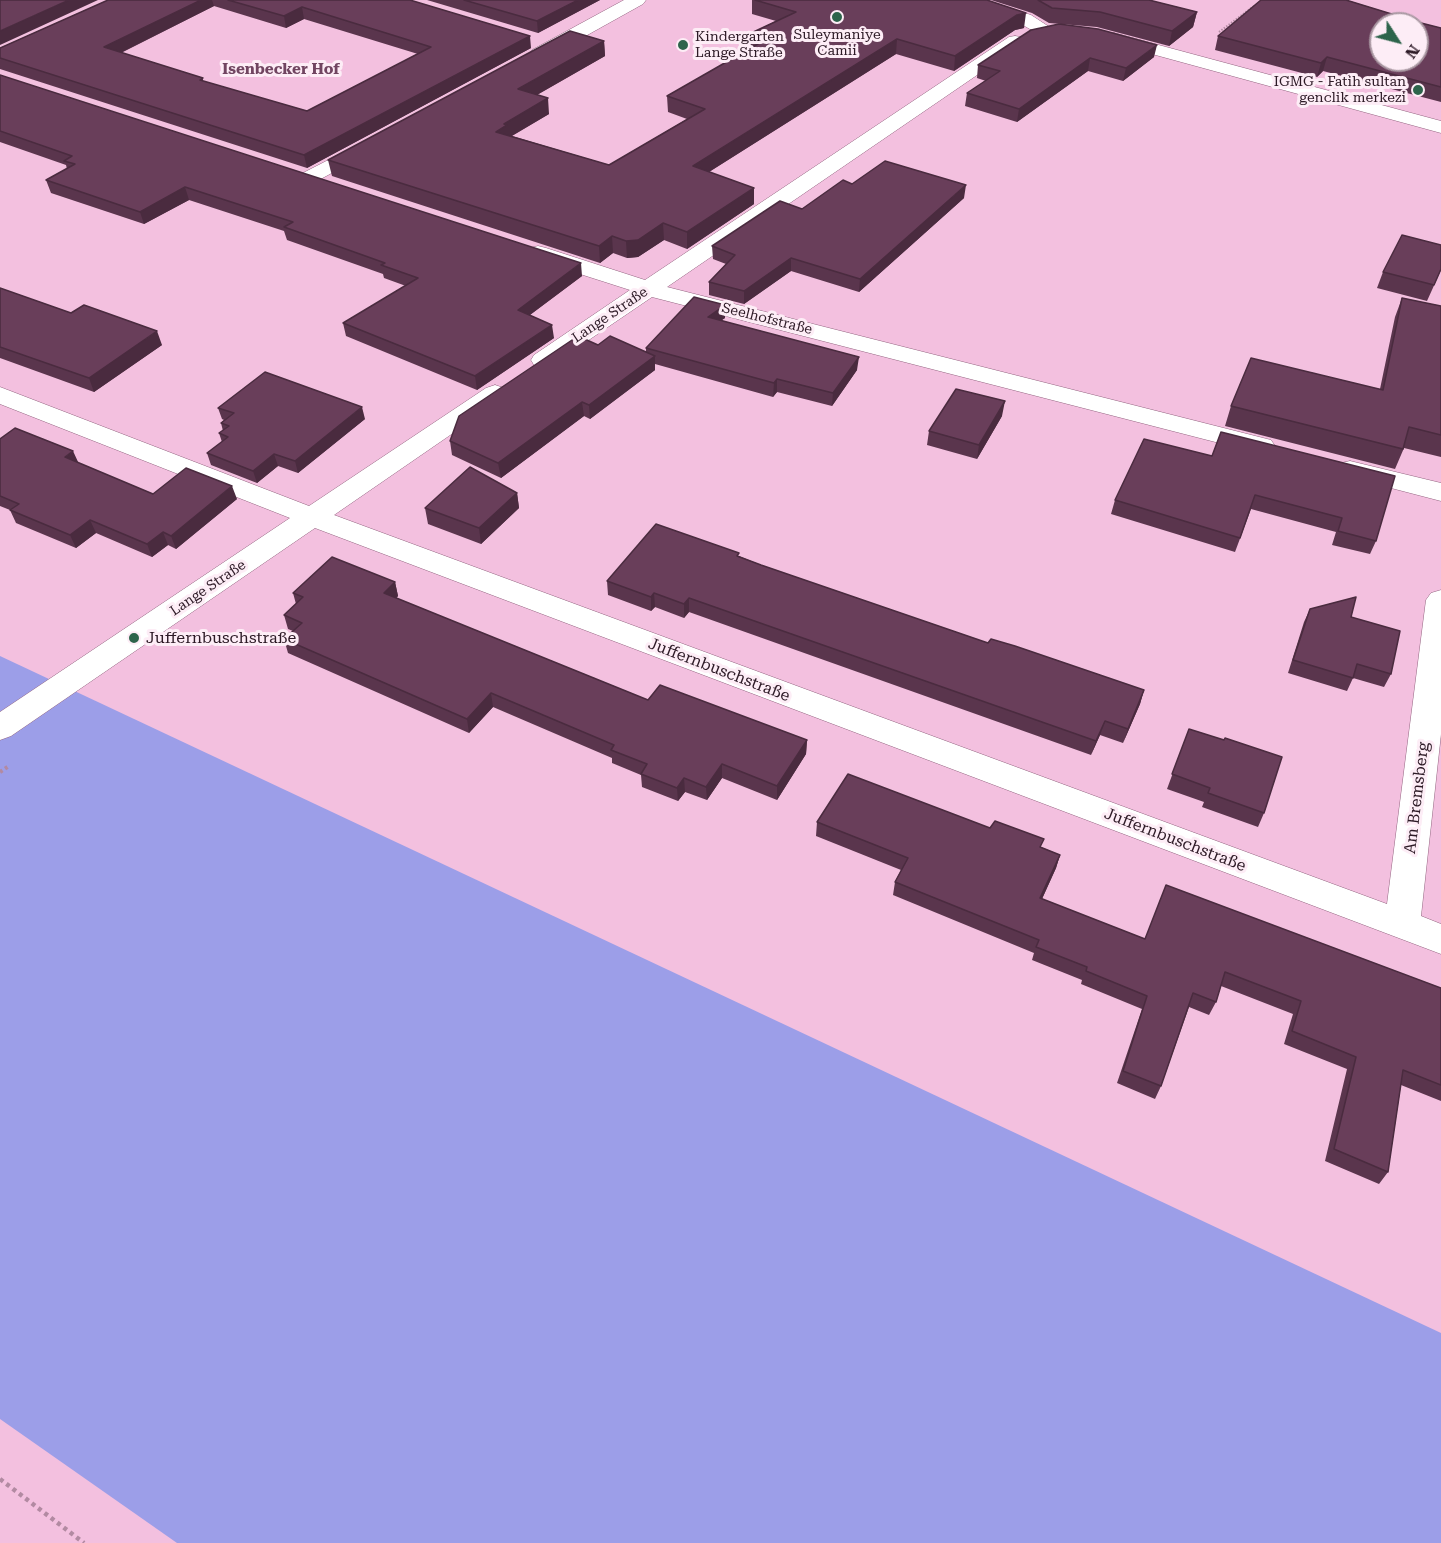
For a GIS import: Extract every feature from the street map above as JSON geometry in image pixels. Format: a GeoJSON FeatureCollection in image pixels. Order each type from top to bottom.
{"type":"FeatureCollection","features":[{"type":"Feature","properties":{"kind":"street"},"geometry":{"type":"LineString","coordinates":[[524,62],[637,0]]}},
{"type":"Feature","properties":{"kind":"street"},"geometry":{"type":"LineString","coordinates":[[966,0],[1025,19],[1045,30],[1068,29]]}},
{"type":"Feature","properties":{"kind":"street","name":"Lange Straße"},"geometry":{"type":"LineString","coordinates":[[0,728],[1022,36],[1045,30]]}},
{"type":"Feature","properties":{"kind":"street"},"geometry":{"type":"LineString","coordinates":[[1097,34],[1441,127]]}},
{"type":"Feature","properties":{"kind":"street"},"geometry":{"type":"LineString","coordinates":[[532,39],[554,46]]}},
{"type":"Feature","properties":{"kind":"street"},"geometry":{"type":"LineString","coordinates":[[310,177],[381,139]]}},
{"type":"Feature","properties":{"kind":"street"},"geometry":{"type":"LineString","coordinates":[[288,170],[332,184]]}},
{"type":"Feature","properties":{"kind":"street","name":"Seelhofstraße"},"geometry":{"type":"LineString","coordinates":[[521,247],[649,289],[1280,451]]}},
{"type":"Feature","properties":{"kind":"street","name":"Juffernbuschstraße"},"geometry":{"type":"LineString","coordinates":[[0,394],[312,517],[1441,939]]}},
{"type":"Feature","properties":{"kind":"street"},"geometry":{"type":"LineString","coordinates":[[1326,462],[1441,492]]}},
{"type":"Feature","properties":{"kind":"street","name":"Am Bremsberg"},"geometry":{"type":"LineString","coordinates":[[1402,925],[1441,600]]}},
{"type":"Feature","properties":{"kind":"path"},"geometry":{"type":"LineString","coordinates":[[1185,57],[1254,7]]}},
{"type":"Feature","properties":{"kind":"path"},"geometry":{"type":"LineString","coordinates":[[0,1479],[84,1543]]}},
{"type":"Feature","properties":{"kind":"shaded area"},"geometry":{"type":"Polygon","coordinates":[[[0,656],[1441,1333],[1441,1543],[177,1543],[0,1419],[0,656]]]}},
{"type":"Feature","properties":{"kind":"building"},"geometry":{"type":"Polygon","coordinates":[[[0,0],[69,0],[0,31],[0,0]]]}},
{"type":"Feature","properties":{"kind":"building"},"geometry":{"type":"Polygon","coordinates":[[[108,0],[201,0],[104,47],[203,78],[200,80],[307,111],[431,47],[302,7],[284,16],[228,0],[410,0],[530,36],[304,155],[0,58],[0,48],[108,0]]]}},
{"type":"Feature","properties":{"kind":"building"},"geometry":{"type":"Polygon","coordinates":[[[464,0],[578,0],[537,21],[464,0]]]}},
{"type":"Feature","properties":{"kind":"building"},"geometry":{"type":"Polygon","coordinates":[[[755,0],[987,0],[1026,13],[1017,15],[955,56],[897,39],[693,166],[754,188],[687,232],[663,223],[638,240],[626,241],[612,236],[599,246],[328,160],[570,31],[604,41],[518,89],[548,98],[504,124],[507,125],[496,132],[609,165],[705,109],[667,96],[763,41],[747,35],[796,12],[755,0]]]}},
{"type":"Feature","properties":{"kind":"building"},"geometry":{"type":"Polygon","coordinates":[[[1038,0],[1149,0],[1197,12],[1172,31],[1100,12],[1052,8],[1038,0]]]}},
{"type":"Feature","properties":{"kind":"building"},"geometry":{"type":"Polygon","coordinates":[[[1261,0],[1346,0],[1385,12],[1369,12],[1369,68],[1327,57],[1321,63],[1218,36],[1261,0]]]}},
{"type":"Feature","properties":{"kind":"building"},"geometry":{"type":"Polygon","coordinates":[[[1059,24],[1098,29],[1157,45],[1126,68],[1090,58],[1019,109],[967,93],[1000,71],[978,65],[1031,30],[1059,24]]]}},
{"type":"Feature","properties":{"kind":"building"},"geometry":{"type":"Polygon","coordinates":[[[1429,25],[1441,28],[1441,87],[1384,72],[1429,72],[1429,25]]]}},
{"type":"Feature","properties":{"kind":"building"},"geometry":{"type":"Polygon","coordinates":[[[0,75],[581,263],[518,310],[552,325],[475,376],[343,323],[418,278],[381,265],[385,263],[284,227],[293,222],[185,187],[140,212],[46,180],[75,164],[64,161],[72,156],[0,131],[0,75]]]}},
{"type":"Feature","properties":{"kind":"building"},"geometry":{"type":"Polygon","coordinates":[[[885,161],[966,185],[860,279],[791,258],[744,291],[709,282],[735,255],[712,246],[780,201],[802,209],[843,180],[852,184],[885,161]]]}},
{"type":"Feature","properties":{"kind":"building"},"geometry":{"type":"Polygon","coordinates":[[[1402,235],[1441,245],[1441,269],[1434,285],[1383,272],[1402,235]]]}},
{"type":"Feature","properties":{"kind":"building"},"geometry":{"type":"Polygon","coordinates":[[[0,288],[71,313],[84,305],[157,331],[89,378],[0,347],[0,288]]]}},
{"type":"Feature","properties":{"kind":"building"},"geometry":{"type":"Polygon","coordinates":[[[694,297],[725,305],[708,317],[859,357],[833,393],[777,379],[774,383],[646,348],[694,297]]]}},
{"type":"Feature","properties":{"kind":"building"},"geometry":{"type":"Polygon","coordinates":[[[1402,298],[1441,306],[1441,435],[1409,427],[1403,449],[1231,406],[1251,358],[1383,390],[1402,298]]]}},
{"type":"Feature","properties":{"kind":"building"},"geometry":{"type":"Polygon","coordinates":[[[578,336],[598,345],[610,336],[655,356],[589,405],[582,402],[498,463],[450,441],[459,416],[578,336]]]}},
{"type":"Feature","properties":{"kind":"building"},"geometry":{"type":"Polygon","coordinates":[[[265,372],[362,407],[295,461],[274,454],[253,471],[207,453],[228,437],[219,433],[229,426],[221,423],[234,413],[218,408],[265,372]]]}},
{"type":"Feature","properties":{"kind":"building"},"geometry":{"type":"Polygon","coordinates":[[[956,389],[1005,401],[979,445],[929,431],[956,389]]]}},
{"type":"Feature","properties":{"kind":"building"},"geometry":{"type":"Polygon","coordinates":[[[15,428],[73,451],[65,457],[153,494],[186,468],[232,486],[171,536],[163,532],[147,544],[90,520],[70,535],[10,510],[19,504],[0,496],[0,439],[15,428]]]}},
{"type":"Feature","properties":{"kind":"building"},"geometry":{"type":"Polygon","coordinates":[[[1221,432],[1395,476],[1376,541],[1338,531],[1342,518],[1255,495],[1240,538],[1115,500],[1144,439],[1212,456],[1221,432]]]}},
{"type":"Feature","properties":{"kind":"building"},"geometry":{"type":"Polygon","coordinates":[[[470,467],[517,493],[479,528],[425,508],[470,467]]]}},
{"type":"Feature","properties":{"kind":"building"},"geometry":{"type":"Polygon","coordinates":[[[656,524],[739,553],[737,556],[761,565],[988,643],[991,639],[1015,646],[1144,690],[1128,729],[1105,721],[1096,741],[689,598],[684,604],[654,593],[651,597],[607,581],[656,524]]]}},
{"type":"Feature","properties":{"kind":"building"},"geometry":{"type":"Polygon","coordinates":[[[332,557],[395,582],[384,593],[648,700],[660,685],[807,740],[777,786],[722,764],[706,787],[684,778],[677,788],[641,774],[647,764],[611,750],[614,745],[491,693],[467,719],[284,639],[302,623],[284,615],[303,597],[293,593],[332,557]]]}},
{"type":"Feature","properties":{"kind":"building"},"geometry":{"type":"Polygon","coordinates":[[[1356,597],[1351,617],[1400,631],[1391,674],[1357,664],[1353,678],[1293,660],[1310,609],[1356,597]]]}},
{"type":"Feature","properties":{"kind":"building"},"geometry":{"type":"Polygon","coordinates":[[[1189,729],[1282,757],[1264,813],[1208,793],[1210,788],[1172,774],[1189,729]]]}},
{"type":"Feature","properties":{"kind":"building"},"geometry":{"type":"Polygon","coordinates":[[[848,774],[990,828],[995,821],[1044,839],[1040,847],[1060,855],[1040,898],[1145,939],[1166,885],[1441,988],[1441,1085],[1403,1070],[1388,1172],[1334,1149],[1356,1057],[1292,1031],[1301,1001],[1225,972],[1216,1002],[1193,993],[1161,1086],[1123,1071],[1147,996],[1086,971],[1087,967],[1036,947],[1039,940],[895,882],[908,858],[817,822],[848,774]]]}},
{"type":"Feature","properties":{"kind":"place","name":"Suleymaniye Camii"},"geometry":{"type":"Point","coordinates":[837,17]}},
{"type":"Feature","properties":{"kind":"place","name":"Kindergarten Lange Straße"},"geometry":{"type":"Point","coordinates":[683,45]}},
{"type":"Feature","properties":{"kind":"place","name":"IGMG - Fatih sultan genclik merkezi"},"geometry":{"type":"Point","coordinates":[1418,90]}},
{"type":"Feature","properties":{"kind":"place","name":"Juffernbuschstraße"},"geometry":{"type":"Point","coordinates":[134,638]}},
{"type":"Feature","properties":{"kind":"district","name":"Isenbecker Hof"},"geometry":{"type":"Point","coordinates":[281,70]}}]}
